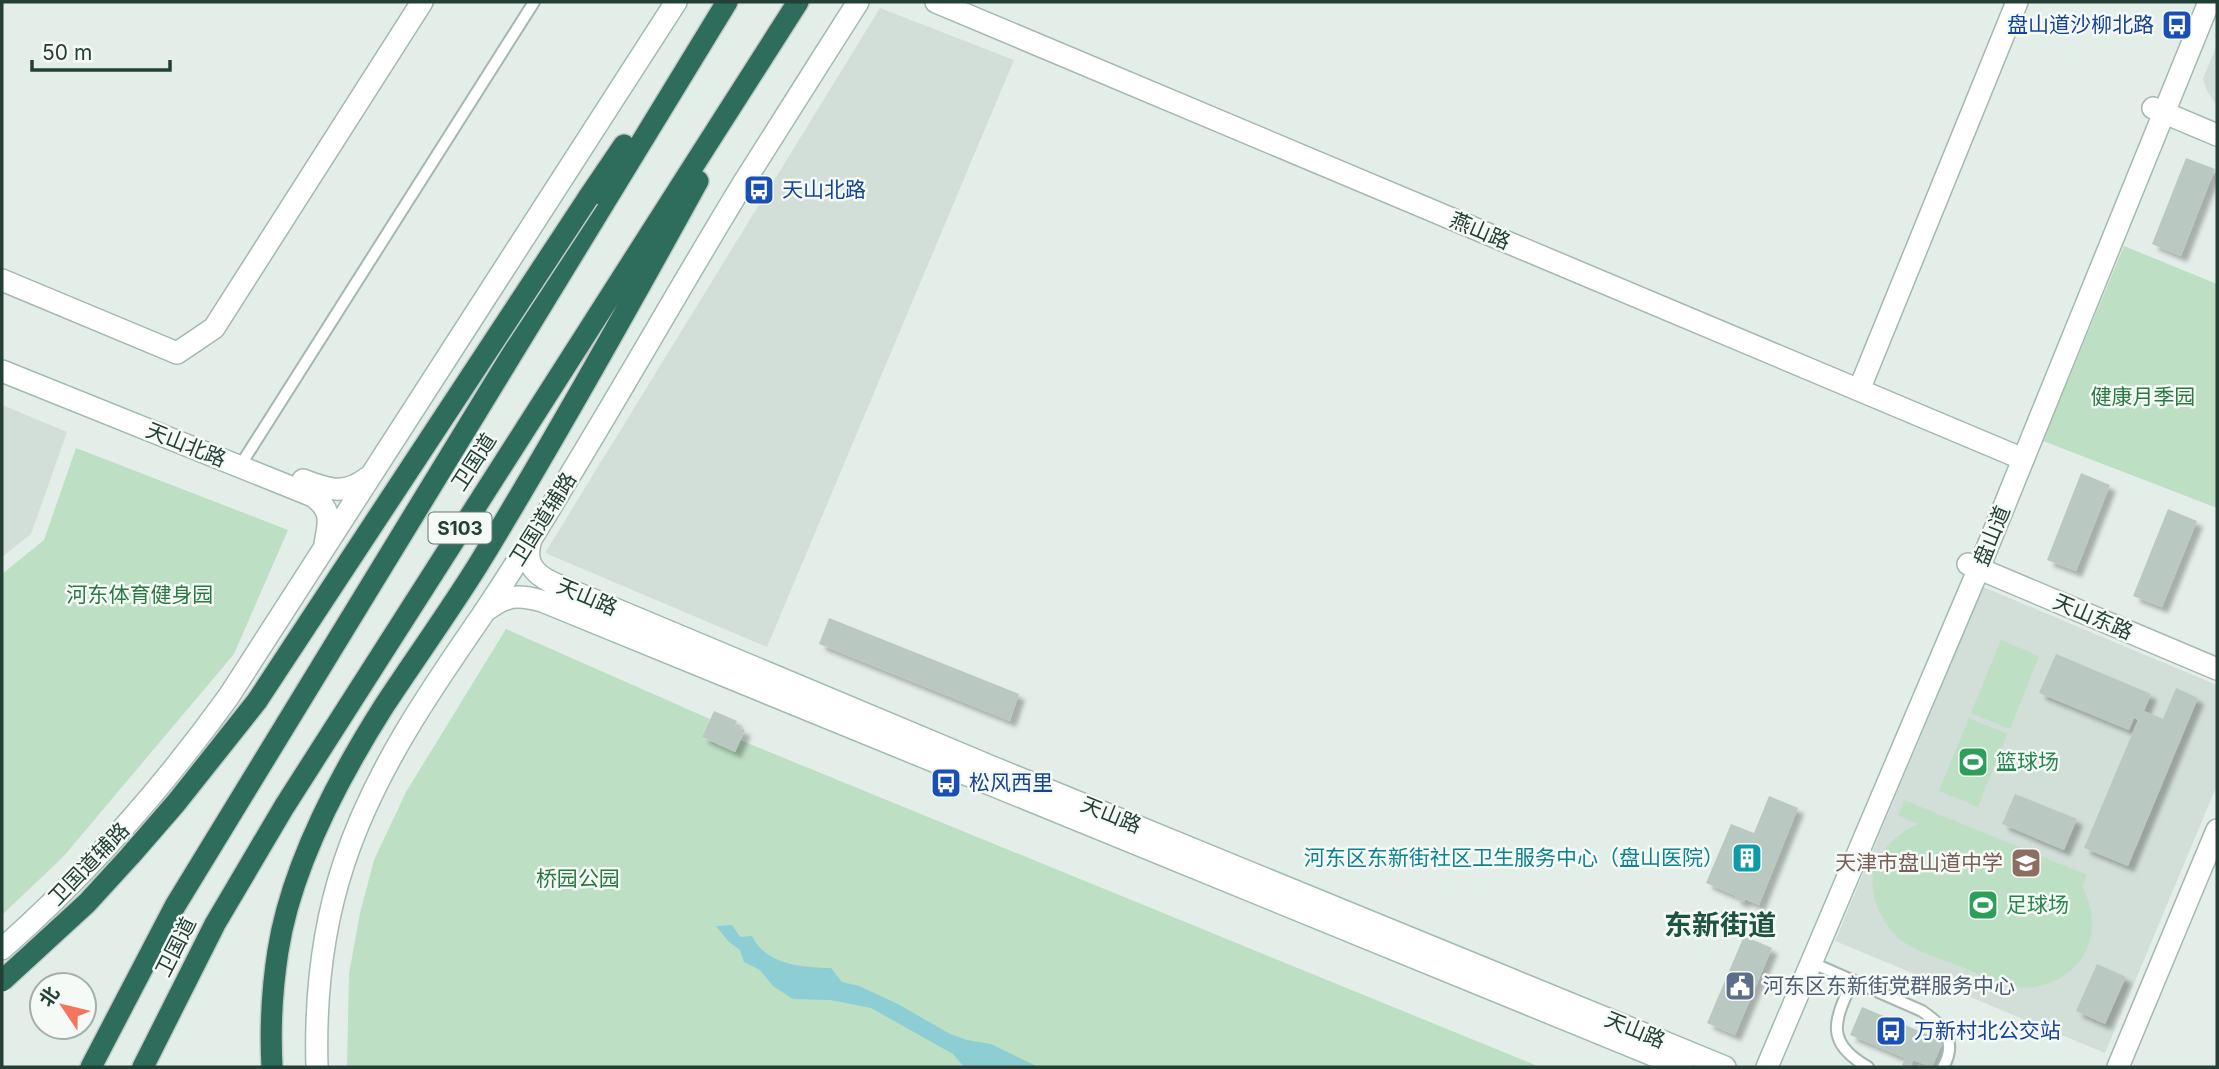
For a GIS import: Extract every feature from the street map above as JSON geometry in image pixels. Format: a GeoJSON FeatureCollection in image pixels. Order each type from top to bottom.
{"type":"FeatureCollection","features":[{"type":"Feature","properties":{"kind":"highway"},"geometry":{"type":"LineString","coordinates":[[2,981],[87,903],[131,856],[257,701],[587,198],[725,2]]}},
{"type":"Feature","properties":{"kind":"highway","name":"卫国道"},"geometry":{"type":"LineString","coordinates":[[91,1067],[175,906],[725,2]]}},
{"type":"Feature","properties":{"kind":"highway"},"geometry":{"type":"LineString","coordinates":[[272,1067],[273,997],[278,951],[287,912],[317,828],[348,767],[377,719],[477,566],[512,507],[609,340],[798,2]]}},
{"type":"Feature","properties":{"kind":"highway","name":"卫国道"},"geometry":{"type":"LineString","coordinates":[[144,1067],[215,924],[284,807],[798,2]]}},
{"type":"Feature","properties":{"kind":"street"},"geometry":{"type":"LineString","coordinates":[[2,280],[177,353],[214,328],[422,2]]}},
{"type":"Feature","properties":{"kind":"street","name":"卫国道辅路"},"geometry":{"type":"LineString","coordinates":[[2,949],[103,853],[159,789],[229,696],[676,2]]}},
{"type":"Feature","properties":{"kind":"street","name":"卫国道辅路"},"geometry":{"type":"LineString","coordinates":[[317,1067],[316,1035],[323,953],[331,910],[344,863],[374,792],[405,733],[444,669],[562,488],[744,182],[858,2]]}},
{"type":"Feature","properties":{"kind":"street","name":"燕山路"},"geometry":{"type":"LineString","coordinates":[[936,2],[2018,457]]}},
{"type":"Feature","properties":{"kind":"street"},"geometry":{"type":"LineString","coordinates":[[1859,390],[2017,2]]}},
{"type":"Feature","properties":{"kind":"street","name":"盘山道"},"geometry":{"type":"LineString","coordinates":[[1756,1067],[1806,961],[1974,566],[2158,110],[2197,2]]}},
{"type":"Feature","properties":{"kind":"street","name":"盘山道"},"geometry":{"type":"LineString","coordinates":[[2158,110],[2209,2]]}},
{"type":"Feature","properties":{"kind":"street"},"geometry":{"type":"LineString","coordinates":[[2158,110],[2217,135]]}},
{"type":"Feature","properties":{"kind":"street","name":"天山北路"},"geometry":{"type":"LineString","coordinates":[[2,357],[245,458],[333,490],[355,487],[368,477]]}},
{"type":"Feature","properties":{"kind":"street","name":"天山北路"},"geometry":{"type":"LineString","coordinates":[[2,372],[313,496],[328,512],[324,551]]}},
{"type":"Feature","properties":{"kind":"street","name":"天山路"},"geometry":{"type":"LineString","coordinates":[[532,536],[529,561],[539,575],[553,583],[992,767],[1725,1067]]}},
{"type":"Feature","properties":{"kind":"street","name":"天山东路"},"geometry":{"type":"LineString","coordinates":[[1974,566],[2217,669]]}},
{"type":"Feature","properties":{"kind":"street","name":"天山路"},"geometry":{"type":"LineString","coordinates":[[484,611],[496,602],[516,596],[542,601],[1682,1067]]}},
{"type":"Feature","properties":{"kind":"street"},"geometry":{"type":"LineString","coordinates":[[2118,1067],[2217,830]]}},
{"type":"Feature","properties":{"kind":"street","name":"盘山道"},"geometry":{"type":"LineString","coordinates":[[1767,1067],[1806,961]]}},
{"type":"Feature","properties":{"kind":"lane"},"geometry":{"type":"LineString","coordinates":[[245,458],[534,2]]}},
{"type":"Feature","properties":{"kind":"lane"},"geometry":{"type":"LineString","coordinates":[[1806,961],[1922,1011],[1940,1024],[1950,1048],[1943,1067]]}},
{"type":"Feature","properties":{"kind":"lane"},"geometry":{"type":"LineString","coordinates":[[1853,980],[1838,1013],[1836,1030],[1841,1046],[1853,1059],[1868,1067]]}},
{"type":"Feature","properties":{"kind":"shaded area"},"geometry":{"type":"Polygon","coordinates":[[[880,8],[1014,60],[767,647],[545,553],[880,8]]]}},
{"type":"Feature","properties":{"kind":"shaded area"},"geometry":{"type":"Polygon","coordinates":[[[2217,44],[2217,106],[2203,79],[2217,44]]]}},
{"type":"Feature","properties":{"kind":"shaded area"},"geometry":{"type":"Polygon","coordinates":[[[2,405],[67,432],[31,534],[2,557],[2,405]]]}},
{"type":"Feature","properties":{"kind":"shaded area","name":"天津市盘山道中学"},"geometry":{"type":"Polygon","coordinates":[[[1983,587],[2217,685],[2217,785],[2105,1053],[1835,941],[1983,587]]]}},
{"type":"Feature","properties":{"kind":"green space","name":"健康月季园"},"geometry":{"type":"Polygon","coordinates":[[[2124,246],[2217,284],[2217,508],[2043,441],[2124,246]]]}},
{"type":"Feature","properties":{"kind":"green space","name":"河东体育健身园"},"geometry":{"type":"Polygon","coordinates":[[[76,448],[288,530],[234,654],[63,857],[2,915],[2,574],[44,540],[76,448]]]}},
{"type":"Feature","properties":{"kind":"green space","name":"桥园公园"},"geometry":{"type":"Polygon","coordinates":[[[506,629],[710,719],[702,737],[735,752],[740,740],[1540,1067],[347,1067],[349,974],[360,913],[374,860],[406,792],[506,629]]]}},
{"type":"Feature","properties":{"kind":"green space","name":"篮球场"},"geometry":{"type":"Polygon","coordinates":[[[2001,640],[2039,656],[2010,729],[1971,713],[2001,640]]]}},
{"type":"Feature","properties":{"kind":"green space","name":"篮球场"},"geometry":{"type":"Polygon","coordinates":[[[1969,718],[2007,734],[1978,807],[1939,791],[1969,718]]]}},
{"type":"Feature","properties":{"kind":"green space"},"geometry":{"type":"Polygon","coordinates":[[[1904,800],[2087,875],[2082,887],[2090,907],[2092,926],[2089,944],[2081,959],[2069,972],[2053,982],[2034,987],[2013,987],[1924,952],[1898,938],[1877,906],[1873,879],[1875,867],[1886,847],[1918,824],[1898,815],[1904,800]]]}},
{"type":"Feature","properties":{"kind":"water"},"geometry":{"type":"Polygon","coordinates":[[[732,925],[740,937],[752,936],[758,946],[776,959],[808,967],[831,968],[842,982],[859,986],[898,1004],[950,1034],[991,1044],[1043,1067],[964,1067],[953,1054],[871,1008],[830,1000],[793,999],[773,986],[760,970],[744,962],[740,950],[729,942],[716,926],[732,925]]]}},
{"type":"Feature","properties":{"kind":"building"},"geometry":{"type":"Polygon","coordinates":[[[2186,158],[2215,169],[2181,256],[2152,244],[2186,158]]]}},
{"type":"Feature","properties":{"kind":"building"},"geometry":{"type":"Polygon","coordinates":[[[2081,473],[2110,485],[2076,571],[2047,560],[2081,473]]]}},
{"type":"Feature","properties":{"kind":"building"},"geometry":{"type":"Polygon","coordinates":[[[2168,509],[2197,521],[2162,607],[2133,596],[2168,509]]]}},
{"type":"Feature","properties":{"kind":"building"},"geometry":{"type":"Polygon","coordinates":[[[829,618],[1019,694],[1010,721],[819,644],[829,618]]]}},
{"type":"Feature","properties":{"kind":"building"},"geometry":{"type":"Polygon","coordinates":[[[2056,654],[2151,694],[2144,711],[2163,719],[2176,688],[2198,698],[2128,866],[2084,848],[2138,720],[2134,718],[2129,730],[2039,693],[2056,654]]]}},
{"type":"Feature","properties":{"kind":"building"},"geometry":{"type":"Polygon","coordinates":[[[714,711],[737,721],[735,726],[745,730],[735,752],[702,737],[714,711]]]}},
{"type":"Feature","properties":{"kind":"building"},"geometry":{"type":"Polygon","coordinates":[[[2015,794],[2077,819],[2064,850],[2002,824],[2015,794]]]}},
{"type":"Feature","properties":{"kind":"building","name":"河东区东新街社区卫生服务中心（盘山医院）"},"geometry":{"type":"Polygon","coordinates":[[[1769,796],[1798,808],[1759,905],[1745,899],[1744,902],[1735,899],[1736,896],[1706,883],[1731,824],[1754,833],[1769,796]]]}},
{"type":"Feature","properties":{"kind":"building","name":"河东区东新街党群服务中心"},"geometry":{"type":"Polygon","coordinates":[[[1744,936],[1772,948],[1735,1035],[1707,1023],[1744,936]]]}},
{"type":"Feature","properties":{"kind":"building"},"geometry":{"type":"Polygon","coordinates":[[[2097,964],[2126,977],[2105,1024],[2076,1011],[2097,964]]]}},
{"type":"Feature","properties":{"kind":"building"},"geometry":{"type":"Polygon","coordinates":[[[1862,1007],[1943,1041],[1932,1067],[1913,1060],[1910,1067],[1906,1067],[1902,1065],[1905,1058],[1850,1035],[1862,1007]]]}},
{"type":"Feature","properties":{"kind":"place","name":"盘山道沙柳北路"},"geometry":{"type":"Point","coordinates":[2177,25]}},
{"type":"Feature","properties":{"kind":"place","name":"天山北路"},"geometry":{"type":"Point","coordinates":[759,190]}},
{"type":"Feature","properties":{"kind":"place","name":"篮球场"},"geometry":{"type":"Point","coordinates":[1973,762]}},
{"type":"Feature","properties":{"kind":"place","name":"松风西里"},"geometry":{"type":"Point","coordinates":[946,783]}},
{"type":"Feature","properties":{"kind":"place","name":"河东区东新街社区卫生服务中心（盘山医院）"},"geometry":{"type":"Point","coordinates":[1747,858]}},
{"type":"Feature","properties":{"kind":"place","name":"天津市盘山道中学"},"geometry":{"type":"Point","coordinates":[2026,863]}},
{"type":"Feature","properties":{"kind":"place","name":"足球场"},"geometry":{"type":"Point","coordinates":[1983,905]}},
{"type":"Feature","properties":{"kind":"place","name":"河东区东新街党群服务中心"},"geometry":{"type":"Point","coordinates":[1740,986]}},
{"type":"Feature","properties":{"kind":"place","name":"万新村北公交站"},"geometry":{"type":"Point","coordinates":[1891,1031]}},
{"type":"Feature","properties":{"kind":"district","name":"东新街道"},"geometry":{"type":"Point","coordinates":[1720,925]}}]}
